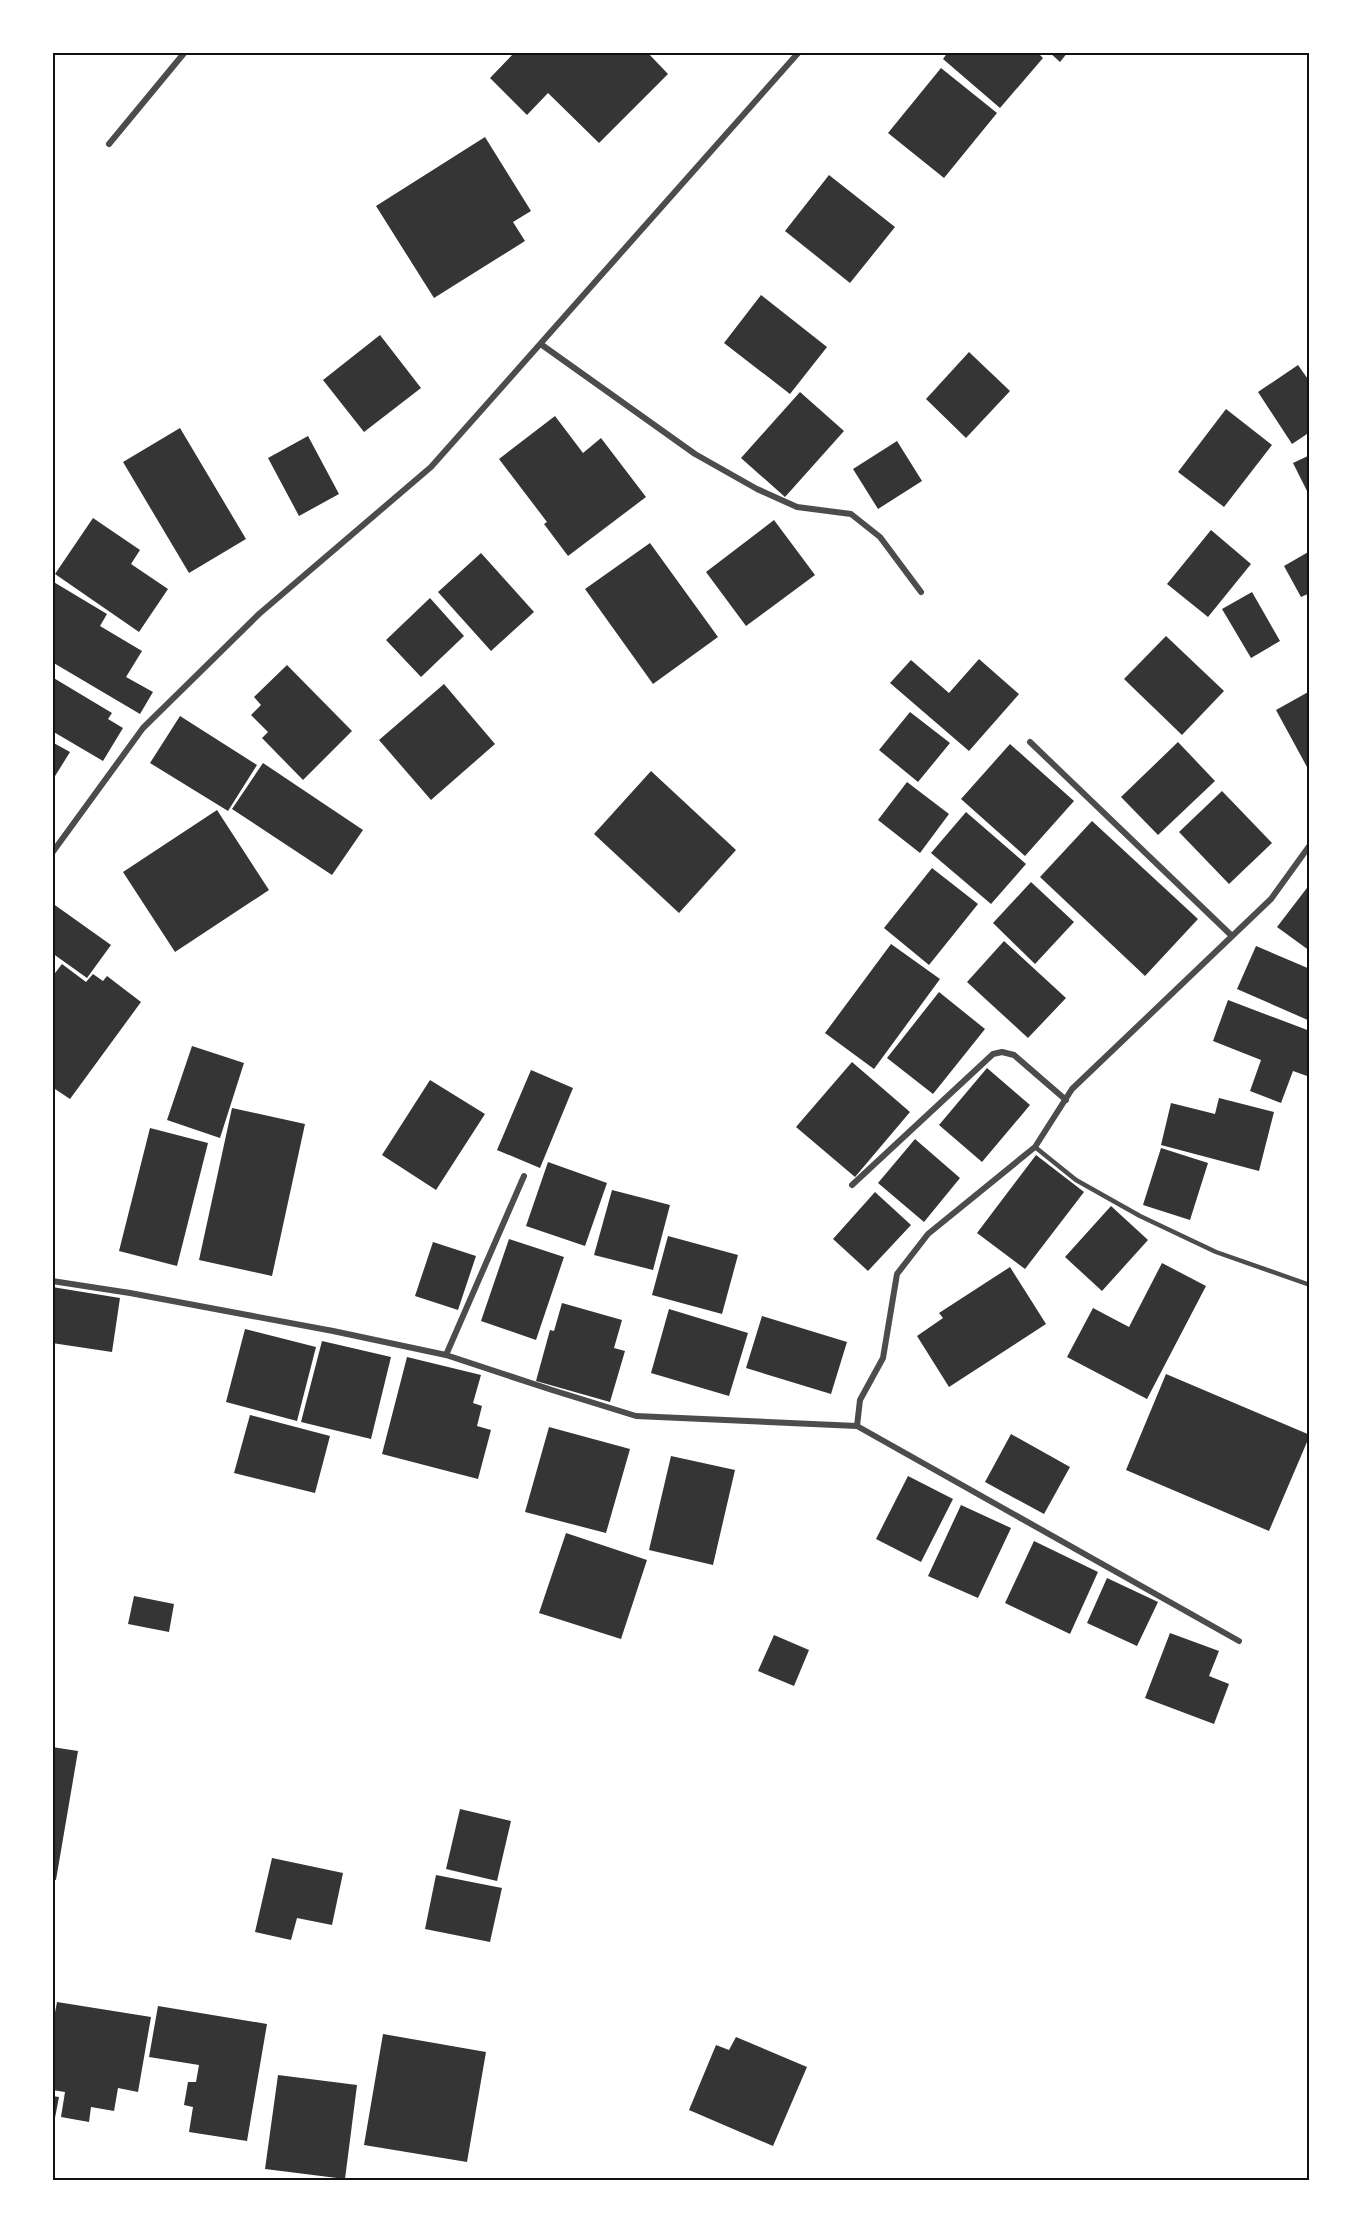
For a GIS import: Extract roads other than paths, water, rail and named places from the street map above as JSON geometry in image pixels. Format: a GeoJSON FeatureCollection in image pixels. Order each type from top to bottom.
{"type":"FeatureCollection","features":[{"type":"Feature","properties":{"kind":"street"},"geometry":{"type":"LineString","coordinates":[[109,144],[185,52]]}},
{"type":"Feature","properties":{"kind":"street"},"geometry":{"type":"LineString","coordinates":[[52,853],[143,728],[259,614],[431,467],[542,345],[800,52]]}},
{"type":"Feature","properties":{"kind":"street"},"geometry":{"type":"LineString","coordinates":[[542,345],[695,454],[757,489],[797,507],[850,514],[880,537],[921,592]]}},
{"type":"Feature","properties":{"kind":"street"},"geometry":{"type":"LineString","coordinates":[[1030,742],[1232,936]]}},
{"type":"Feature","properties":{"kind":"street"},"geometry":{"type":"LineString","coordinates":[[857,1426],[860,1400],[883,1358],[897,1274],[927,1234],[1035,1147],[1072,1089],[1271,899],[1310,845]]}},
{"type":"Feature","properties":{"kind":"street"},"geometry":{"type":"LineString","coordinates":[[852,1185],[993,1054],[1002,1052],[1014,1055],[1065,1100]]}},
{"type":"Feature","properties":{"kind":"street"},"geometry":{"type":"LineString","coordinates":[[446,1355],[524,1176]]}},
{"type":"Feature","properties":{"kind":"street"},"geometry":{"type":"LineString","coordinates":[[52,1281],[164,1299],[446,1355],[636,1416],[857,1426],[1239,1641]]}},
{"type":"Feature","properties":{"kind":"lane"},"geometry":{"type":"LineString","coordinates":[[1035,1147],[1076,1180],[1140,1216],[1216,1252],[1310,1285]]}}]}
